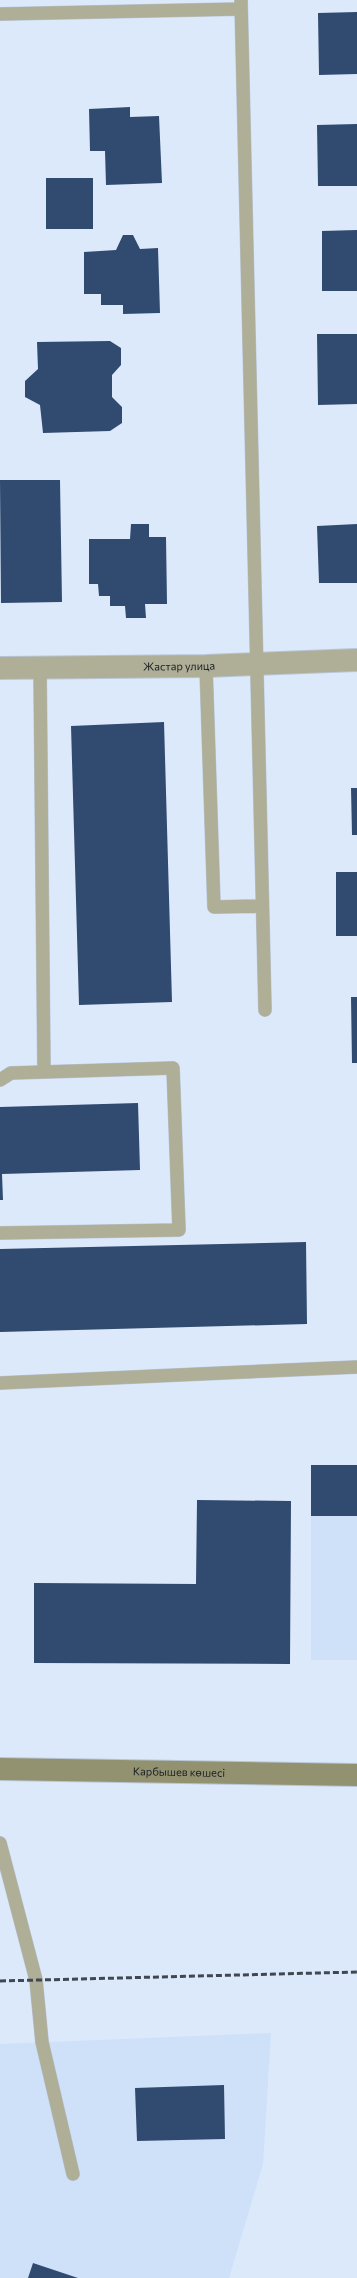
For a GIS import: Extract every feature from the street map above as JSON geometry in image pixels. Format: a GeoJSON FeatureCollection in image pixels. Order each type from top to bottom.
{"type":"FeatureCollection","features":[{"type":"Feature","properties":{"kind":"main road","name":"Карбышев көшесі"},"geometry":{"type":"LineString","coordinates":[[0,1769],[357,1775]]}},
{"type":"Feature","properties":{"kind":"street","name":"Жастар улица"},"geometry":{"type":"LineString","coordinates":[[0,668],[206,666],[357,660]]}},
{"type":"Feature","properties":{"kind":"lane"},"geometry":{"type":"LineString","coordinates":[[0,14],[241,5],[264,1010]]}},
{"type":"Feature","properties":{"kind":"lane"},"geometry":{"type":"LineString","coordinates":[[206,666],[214,907],[262,906]]}},
{"type":"Feature","properties":{"kind":"lane"},"geometry":{"type":"LineString","coordinates":[[40,667],[44,1072]]}},
{"type":"Feature","properties":{"kind":"lane"},"geometry":{"type":"LineString","coordinates":[[0,1080],[12,1073],[173,1068],[178,1230],[0,1233]]}},
{"type":"Feature","properties":{"kind":"lane"},"geometry":{"type":"LineString","coordinates":[[0,1383],[357,1367]]}},
{"type":"Feature","properties":{"kind":"lane"},"geometry":{"type":"LineString","coordinates":[[0,1843],[36,1980],[42,2042],[73,2174]]}},
{"type":"Feature","properties":{"kind":"shaded area"},"geometry":{"type":"Polygon","coordinates":[[[311,1465],[357,1465],[357,1660],[311,1660],[311,1465]]]}},
{"type":"Feature","properties":{"kind":"shaded area"},"geometry":{"type":"Polygon","coordinates":[[[271,2033],[263,2164],[229,2278],[0,2278],[0,2044],[271,2033]]]}},
{"type":"Feature","properties":{"kind":"building"},"geometry":{"type":"Polygon","coordinates":[[[357,12],[357,74],[319,75],[318,13],[357,12]]]}},
{"type":"Feature","properties":{"kind":"building"},"geometry":{"type":"Polygon","coordinates":[[[130,107],[130,117],[159,116],[162,183],[106,185],[105,151],[90,151],[89,109],[130,107]]]}},
{"type":"Feature","properties":{"kind":"building"},"geometry":{"type":"Polygon","coordinates":[[[357,124],[357,186],[318,186],[317,125],[357,124]]]}},
{"type":"Feature","properties":{"kind":"building"},"geometry":{"type":"Polygon","coordinates":[[[46,178],[93,178],[93,229],[46,229],[46,178]]]}},
{"type":"Feature","properties":{"kind":"building"},"geometry":{"type":"Polygon","coordinates":[[[357,230],[357,291],[322,291],[322,231],[357,230]]]}},
{"type":"Feature","properties":{"kind":"building"},"geometry":{"type":"Polygon","coordinates":[[[123,235],[133,235],[140,249],[158,248],[160,313],[123,314],[123,305],[101,305],[101,294],[84,294],[84,252],[116,250],[123,235]]]}},
{"type":"Feature","properties":{"kind":"building"},"geometry":{"type":"Polygon","coordinates":[[[317,334],[357,334],[357,404],[318,405],[317,334]]]}},
{"type":"Feature","properties":{"kind":"building"},"geometry":{"type":"Polygon","coordinates":[[[110,341],[121,348],[121,365],[112,375],[112,397],[122,407],[122,423],[110,431],[43,433],[40,405],[25,397],[25,381],[38,369],[37,342],[110,341]]]}},
{"type":"Feature","properties":{"kind":"building"},"geometry":{"type":"Polygon","coordinates":[[[0,480],[60,480],[62,602],[1,603],[0,480]]]}},
{"type":"Feature","properties":{"kind":"building"},"geometry":{"type":"Polygon","coordinates":[[[131,524],[149,524],[149,537],[166,537],[167,604],[145,604],[146,618],[126,618],[125,606],[110,606],[110,596],[99,596],[98,584],[89,584],[89,539],[130,539],[131,524]]]}},
{"type":"Feature","properties":{"kind":"building"},"geometry":{"type":"Polygon","coordinates":[[[357,524],[357,583],[319,583],[317,526],[357,524]]]}},
{"type":"Feature","properties":{"kind":"building"},"geometry":{"type":"Polygon","coordinates":[[[164,722],[172,1002],[79,1005],[71,726],[164,722]]]}},
{"type":"Feature","properties":{"kind":"building"},"geometry":{"type":"Polygon","coordinates":[[[351,788],[357,788],[357,835],[352,835],[351,788]]]}},
{"type":"Feature","properties":{"kind":"building"},"geometry":{"type":"Polygon","coordinates":[[[336,872],[357,872],[357,936],[336,936],[336,872]]]}},
{"type":"Feature","properties":{"kind":"building"},"geometry":{"type":"Polygon","coordinates":[[[351,997],[357,997],[357,1063],[352,1063],[351,997]]]}},
{"type":"Feature","properties":{"kind":"building"},"geometry":{"type":"Polygon","coordinates":[[[138,1103],[140,1170],[2,1174],[3,1200],[0,1200],[0,1107],[138,1103]]]}},
{"type":"Feature","properties":{"kind":"building"},"geometry":{"type":"Polygon","coordinates":[[[306,1242],[307,1324],[0,1332],[0,1249],[306,1242]]]}},
{"type":"Feature","properties":{"kind":"building"},"geometry":{"type":"Polygon","coordinates":[[[311,1465],[357,1465],[357,1516],[311,1516],[311,1465]]]}},
{"type":"Feature","properties":{"kind":"building"},"geometry":{"type":"Polygon","coordinates":[[[197,1500],[291,1501],[290,1664],[34,1663],[34,1583],[196,1584],[197,1500]]]}},
{"type":"Feature","properties":{"kind":"building"},"geometry":{"type":"Polygon","coordinates":[[[224,2085],[225,2139],[137,2141],[135,2088],[224,2085]]]}},
{"type":"Feature","properties":{"kind":"building"},"geometry":{"type":"Polygon","coordinates":[[[33,2263],[78,2278],[28,2278],[33,2263]]]}},
{"type":"Feature","properties":{"kind":"railway"},"geometry":{"type":"LineString","coordinates":[[0,1981],[357,1972]]}}]}
